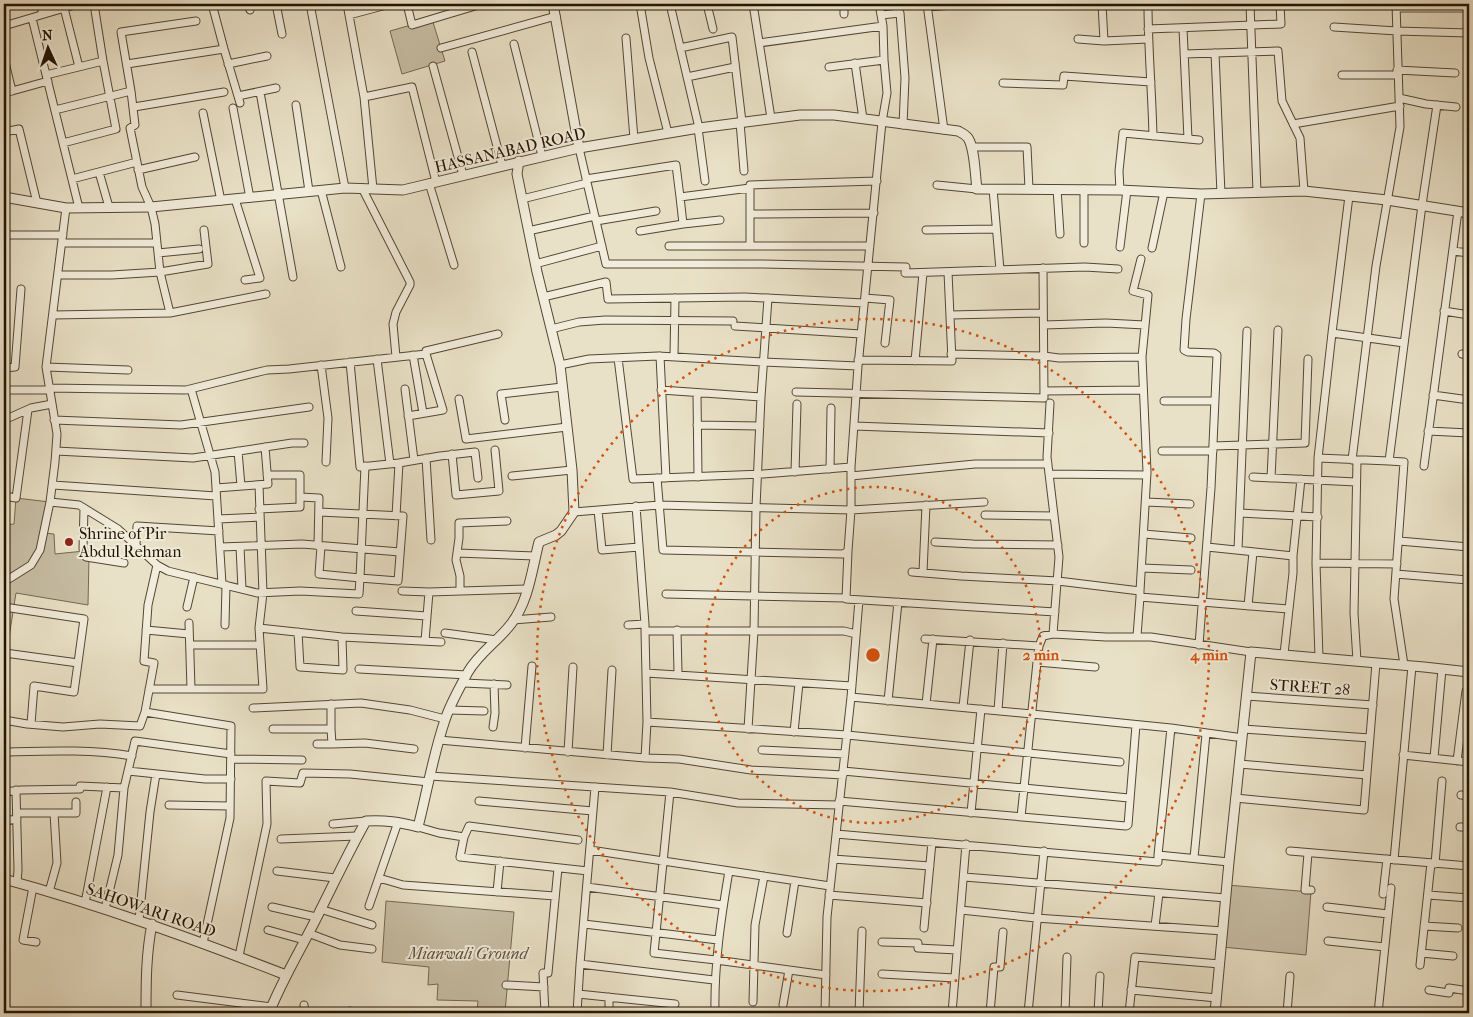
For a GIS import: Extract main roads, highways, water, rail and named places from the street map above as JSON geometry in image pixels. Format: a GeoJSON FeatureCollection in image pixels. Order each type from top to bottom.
{"type":"FeatureCollection","features":[{"type":"Feature","properties":{"kind":"place","name":"Shrine of Pir Abdul Rehman"},"geometry":{"type":"Point","coordinates":[69,542]}},
{"type":"Feature","properties":{"kind":"park label","name":"Mianwali Ground"},"geometry":{"type":"Point","coordinates":[468,953]}}]}
